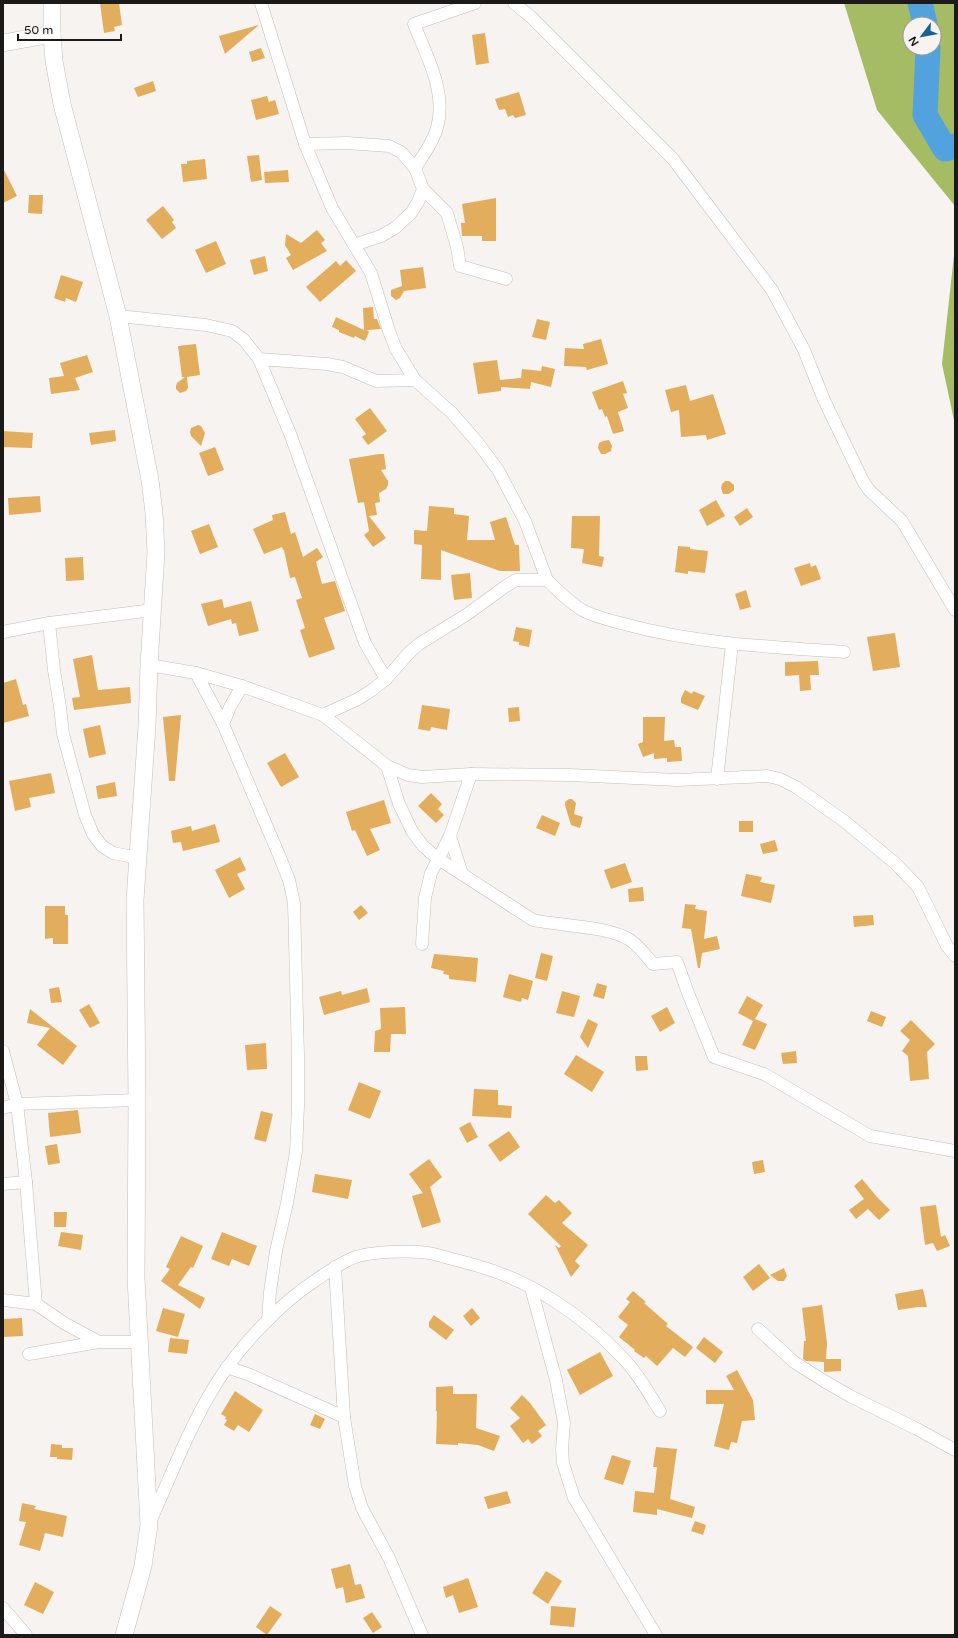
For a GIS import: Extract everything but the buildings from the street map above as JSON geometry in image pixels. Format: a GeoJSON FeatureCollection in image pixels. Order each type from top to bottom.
{"type":"FeatureCollection","features":[{"type":"Feature","properties":{"kind":"street"},"geometry":{"type":"LineString","coordinates":[[52,3],[54,61],[62,104],[118,316],[150,480],[154,513],[156,552],[147,726],[135,900],[137,1100],[136,1278],[149,1525],[139,1584],[124,1635]]}},
{"type":"Feature","properties":{"kind":"street"},"geometry":{"type":"LineString","coordinates":[[261,3],[305,144],[332,208],[367,264],[371,273],[396,349],[415,380],[452,413],[478,443],[498,470],[526,521],[547,580],[582,610],[593,615],[647,630],[732,644],[844,652]]}},
{"type":"Feature","properties":{"kind":"street"},"geometry":{"type":"LineString","coordinates":[[415,168],[429,147],[435,134],[440,106],[436,82],[414,24],[475,3]]}},
{"type":"Feature","properties":{"kind":"street"},"geometry":{"type":"LineString","coordinates":[[514,3],[531,17],[673,159],[772,290],[804,350],[824,400],[863,481],[869,490],[902,521],[955,610]]}},
{"type":"Feature","properties":{"kind":"street"},"geometry":{"type":"LineString","coordinates":[[4,41],[52,34]]}},
{"type":"Feature","properties":{"kind":"street"},"geometry":{"type":"LineString","coordinates":[[305,144],[348,143],[388,146],[401,152],[415,168],[423,189],[447,213],[457,247],[460,266],[506,279]]}},
{"type":"Feature","properties":{"kind":"street"},"geometry":{"type":"LineString","coordinates":[[354,245],[381,236],[395,228],[411,213],[418,202],[423,189]]}},
{"type":"Feature","properties":{"kind":"street"},"geometry":{"type":"LineString","coordinates":[[118,316],[206,325],[232,331],[244,340],[259,359],[291,436],[365,643],[386,679]]}},
{"type":"Feature","properties":{"kind":"street"},"geometry":{"type":"LineString","coordinates":[[259,359],[327,364],[343,367],[376,381],[415,380]]}},
{"type":"Feature","properties":{"kind":"street"},"geometry":{"type":"LineString","coordinates":[[323,715],[358,699],[386,679],[419,644],[466,615],[506,586],[516,580],[547,580]]}},
{"type":"Feature","properties":{"kind":"street"},"geometry":{"type":"LineString","coordinates":[[3,632],[49,623],[153,610]]}},
{"type":"Feature","properties":{"kind":"street"},"geometry":{"type":"LineString","coordinates":[[49,623],[63,734],[85,815],[93,834],[102,846],[113,853],[138,858]]}},
{"type":"Feature","properties":{"kind":"street"},"geometry":{"type":"LineString","coordinates":[[717,779],[732,644]]}},
{"type":"Feature","properties":{"kind":"street"},"geometry":{"type":"LineString","coordinates":[[149,665],[196,673],[242,686],[323,715],[387,766],[408,775],[422,777],[470,774],[570,775],[677,780],[767,776],[780,779],[796,787],[844,821],[895,863],[918,887],[947,946],[955,956]]}},
{"type":"Feature","properties":{"kind":"street"},"geometry":{"type":"LineString","coordinates":[[196,673],[223,724],[289,880],[294,903],[298,1064],[296,1152],[287,1203],[276,1251],[270,1292],[268,1320]]}},
{"type":"Feature","properties":{"kind":"street"},"geometry":{"type":"LineString","coordinates":[[223,724],[230,706],[242,686]]}},
{"type":"Feature","properties":{"kind":"street"},"geometry":{"type":"LineString","coordinates":[[387,766],[399,804],[412,831],[423,846],[438,858],[534,920],[611,933],[628,939],[642,950],[653,964],[677,962],[714,1057],[764,1074],[870,1136],[955,1150]]}},
{"type":"Feature","properties":{"kind":"street"},"geometry":{"type":"LineString","coordinates":[[422,944],[424,898],[431,873],[450,836],[470,774]]}},
{"type":"Feature","properties":{"kind":"street"},"geometry":{"type":"LineString","coordinates":[[450,836],[462,874]]}},
{"type":"Feature","properties":{"kind":"street"},"geometry":{"type":"LineString","coordinates":[[3,1051],[17,1104],[26,1182],[36,1304]]}},
{"type":"Feature","properties":{"kind":"street"},"geometry":{"type":"LineString","coordinates":[[3,1108],[17,1104],[137,1100]]}},
{"type":"Feature","properties":{"kind":"street"},"geometry":{"type":"LineString","coordinates":[[3,1184],[26,1182]]}},
{"type":"Feature","properties":{"kind":"street"},"geometry":{"type":"LineString","coordinates":[[149,1525],[199,1413],[227,1367],[268,1320],[298,1292],[335,1267],[353,1258],[368,1254],[388,1252],[432,1254],[495,1271],[532,1288],[567,1310],[622,1356],[638,1376],[660,1411]]}},
{"type":"Feature","properties":{"kind":"street"},"geometry":{"type":"LineString","coordinates":[[335,1267],[344,1417],[355,1486],[362,1508],[389,1558],[422,1635]]}},
{"type":"Feature","properties":{"kind":"street"},"geometry":{"type":"LineString","coordinates":[[532,1288],[556,1380],[564,1423],[562,1449],[564,1463],[574,1498],[656,1635]]}},
{"type":"Feature","properties":{"kind":"street"},"geometry":{"type":"LineString","coordinates":[[3,1300],[36,1304],[64,1323],[99,1342]]}},
{"type":"Feature","properties":{"kind":"street"},"geometry":{"type":"LineString","coordinates":[[758,1329],[794,1362],[824,1381],[850,1396],[917,1428],[955,1450]]}},
{"type":"Feature","properties":{"kind":"street"},"geometry":{"type":"LineString","coordinates":[[29,1354],[99,1342],[139,1342]]}},
{"type":"Feature","properties":{"kind":"street"},"geometry":{"type":"LineString","coordinates":[[227,1367],[250,1375],[344,1417]]}},
{"type":"Feature","properties":{"kind":"street"},"geometry":{"type":"LineString","coordinates":[[3,1608],[26,1635]]}},
{"type":"Feature","properties":{"kind":"green space"},"geometry":{"type":"Polygon","coordinates":[[[844,3],[955,3],[955,206],[877,110],[844,3]]]}},
{"type":"Feature","properties":{"kind":"green space"},"geometry":{"type":"Polygon","coordinates":[[[955,246],[955,425],[942,364],[955,246]]]}},
{"type":"Feature","properties":{"kind":"waterway"},"geometry":{"type":"LineString","coordinates":[[920,3],[923,16]]}},
{"type":"Feature","properties":{"kind":"waterway"},"geometry":{"type":"LineString","coordinates":[[928,56],[925,115],[945,149],[955,146]]}}]}
